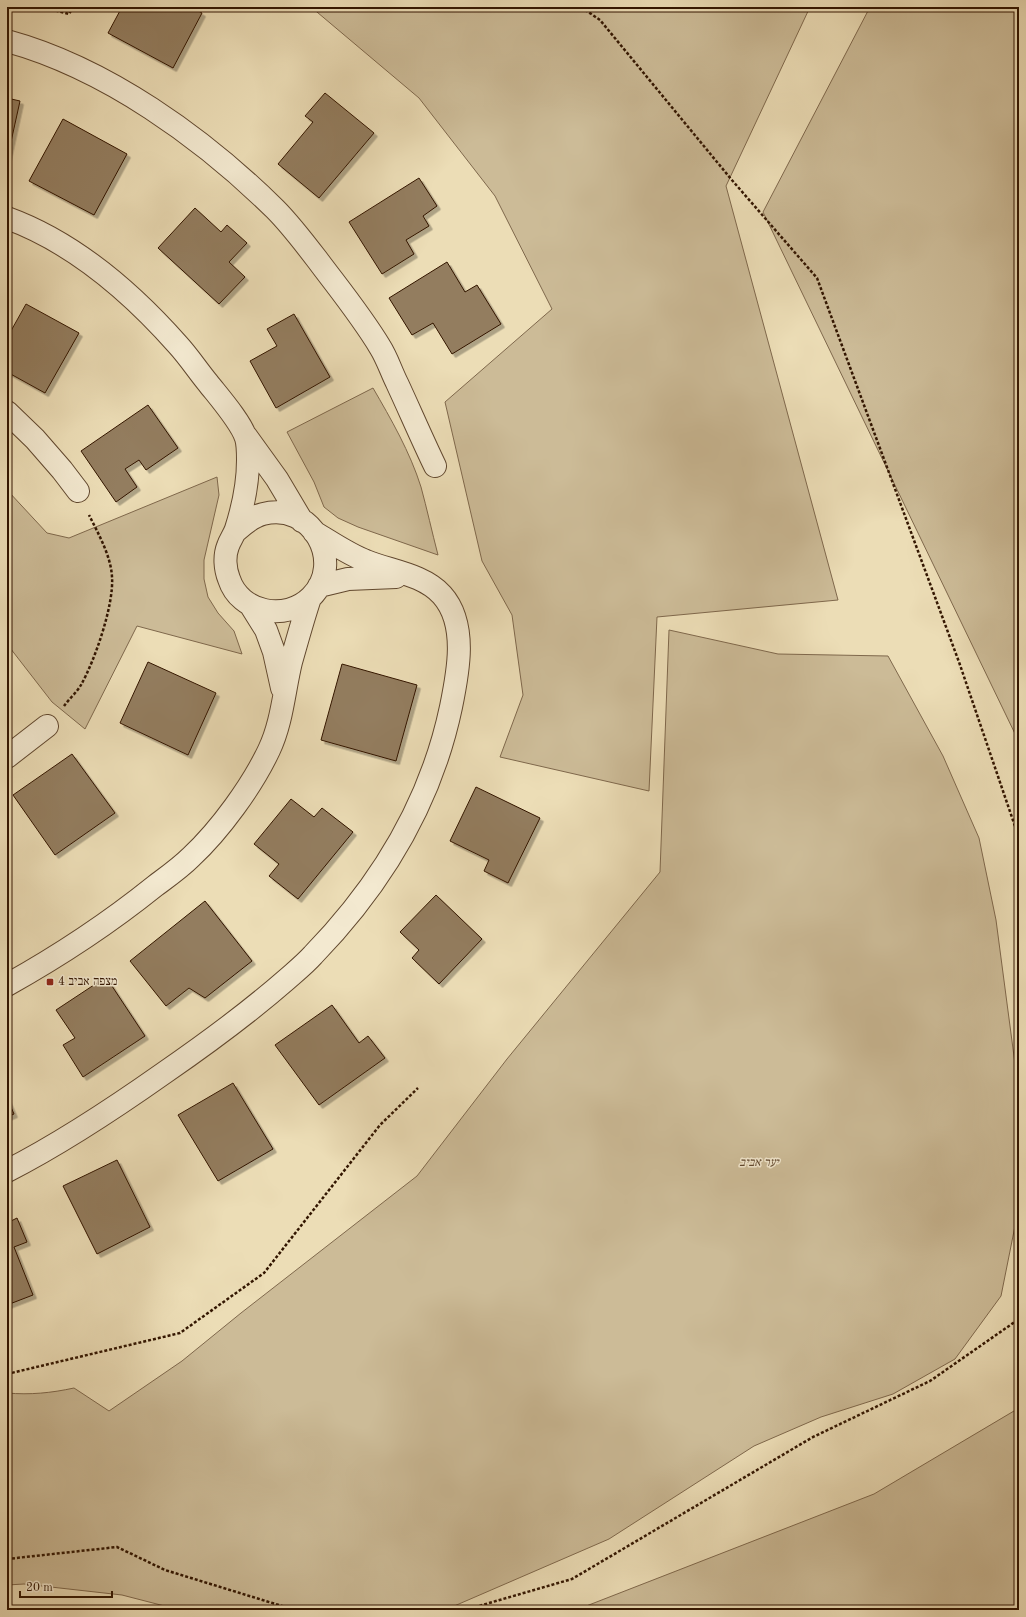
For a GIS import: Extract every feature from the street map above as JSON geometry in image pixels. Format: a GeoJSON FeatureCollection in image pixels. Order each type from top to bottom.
{"type":"FeatureCollection","features":[{"type":"Feature","properties":{"kind":"street"},"geometry":{"type":"LineString","coordinates":[[7,41],[76,67],[124,92],[168,119],[224,163],[276,210],[347,298],[380,348],[435,466]]}},
{"type":"Feature","properties":{"kind":"street"},"geometry":{"type":"LineString","coordinates":[[7,218],[27,225],[62,245],[99,270],[138,304],[178,345],[241,428],[308,526],[320,540],[325,556],[324,572],[315,592],[291,662],[284,701],[269,750],[252,781],[226,817],[191,858],[143,896],[92,934],[36,969],[7,985]]}},
{"type":"Feature","properties":{"kind":"street"},"geometry":{"type":"LineString","coordinates":[[7,412],[35,439],[78,491]]}},
{"type":"Feature","properties":{"kind":"street"},"geometry":{"type":"LineString","coordinates":[[241,428],[246,438],[248,460],[246,494],[235,532],[227,547],[226,564],[229,580],[237,595],[251,606],[266,611],[283,612],[298,607],[315,592],[348,579],[372,577],[413,577]]}},
{"type":"Feature","properties":{"kind":"street"},"geometry":{"type":"LineString","coordinates":[[7,1171],[46,1152],[109,1112],[255,1007],[312,957],[347,918],[382,870],[405,832],[429,782],[444,738],[459,657],[458,634],[453,614],[442,595],[426,583],[403,572],[367,562],[296,517],[279,512],[263,514],[248,521],[235,532]]}},
{"type":"Feature","properties":{"kind":"street"},"geometry":{"type":"LineString","coordinates":[[251,606],[266,630],[274,652],[284,701]]}},
{"type":"Feature","properties":{"kind":"street"},"geometry":{"type":"LineString","coordinates":[[7,758],[47,726]]}},
{"type":"Feature","properties":{"kind":"path"},"geometry":{"type":"LineString","coordinates":[[41,7],[69,14],[73,7]]}},
{"type":"Feature","properties":{"kind":"path"},"geometry":{"type":"LineString","coordinates":[[581,7],[600,20],[730,179],[818,278],[959,662],[1019,838]]}},
{"type":"Feature","properties":{"kind":"path"},"geometry":{"type":"LineString","coordinates":[[47,726],[81,686],[101,638],[110,599],[112,577],[105,549],[78,491]]}},
{"type":"Feature","properties":{"kind":"path"},"geometry":{"type":"LineString","coordinates":[[7,1374],[180,1333],[264,1273],[380,1125],[418,1088]]}},
{"type":"Feature","properties":{"kind":"path"},"geometry":{"type":"LineString","coordinates":[[465,1610],[572,1579],[813,1437],[930,1381],[1019,1319]]}},
{"type":"Feature","properties":{"kind":"path"},"geometry":{"type":"LineString","coordinates":[[7,1559],[117,1547],[164,1570],[296,1610]]}},
{"type":"Feature","properties":{"kind":"green space"},"geometry":{"type":"Polygon","coordinates":[[[311,7],[810,7],[726,186],[838,600],[657,617],[649,791],[500,757],[523,695],[512,615],[482,561],[445,402],[552,309],[495,196],[419,98],[311,7]]]}},
{"type":"Feature","properties":{"kind":"green space"},"geometry":{"type":"Polygon","coordinates":[[[870,7],[1019,7],[1019,742],[763,212],[870,7]]]}},
{"type":"Feature","properties":{"kind":"green space"},"geometry":{"type":"Polygon","coordinates":[[[373,388],[400,436],[417,474],[438,555],[358,527],[338,518],[324,507],[314,482],[287,432],[373,388]]]}},
{"type":"Feature","properties":{"kind":"green space"},"geometry":{"type":"Polygon","coordinates":[[[217,477],[219,495],[204,560],[204,579],[208,597],[218,613],[234,631],[242,654],[137,626],[85,729],[52,702],[7,644],[7,492],[8,491],[47,533],[69,538],[217,477]]]}},
{"type":"Feature","properties":{"kind":"green space","name":"יער אביב"},"geometry":{"type":"Polygon","coordinates":[[[669,630],[778,654],[888,656],[943,756],[979,838],[996,920],[1017,1079],[1019,1105],[1019,1206],[1001,1296],[955,1359],[893,1394],[821,1417],[754,1446],[609,1539],[445,1610],[180,1610],[122,1595],[24,1584],[7,1585],[7,1393],[40,1393],[74,1388],[109,1411],[182,1361],[241,1313],[417,1176],[507,1059],[660,872],[669,630]]]}},
{"type":"Feature","properties":{"kind":"green space"},"geometry":{"type":"Polygon","coordinates":[[[1019,1408],[1019,1610],[576,1610],[874,1494],[1019,1408]]]}},
{"type":"Feature","properties":{"kind":"building"},"geometry":{"type":"Polygon","coordinates":[[[122,7],[191,7],[202,13],[173,68],[108,33],[122,7]]]}},
{"type":"Feature","properties":{"kind":"building"},"geometry":{"type":"Polygon","coordinates":[[[325,93],[374,133],[319,198],[278,164],[313,122],[305,116],[325,93]]]}},
{"type":"Feature","properties":{"kind":"building"},"geometry":{"type":"Polygon","coordinates":[[[7,98],[20,101],[7,160],[7,98]]]}},
{"type":"Feature","properties":{"kind":"building"},"geometry":{"type":"Polygon","coordinates":[[[63,119],[127,154],[94,215],[29,181],[63,119]]]}},
{"type":"Feature","properties":{"kind":"building"},"geometry":{"type":"Polygon","coordinates":[[[419,178],[437,206],[423,216],[429,226],[406,240],[414,254],[382,274],[349,222],[419,178]]]}},
{"type":"Feature","properties":{"kind":"building"},"geometry":{"type":"Polygon","coordinates":[[[195,208],[221,232],[227,225],[247,243],[229,262],[245,277],[219,304],[158,248],[195,208]]]}},
{"type":"Feature","properties":{"kind":"building"},"geometry":{"type":"Polygon","coordinates":[[[447,262],[465,292],[477,285],[501,324],[452,354],[433,323],[412,335],[389,298],[447,262]]]}},
{"type":"Feature","properties":{"kind":"building"},"geometry":{"type":"Polygon","coordinates":[[[26,304],[79,333],[45,393],[7,372],[7,338],[26,304]]]}},
{"type":"Feature","properties":{"kind":"building"},"geometry":{"type":"Polygon","coordinates":[[[294,314],[330,377],[276,408],[250,361],[277,346],[267,329],[294,314]]]}},
{"type":"Feature","properties":{"kind":"building"},"geometry":{"type":"Polygon","coordinates":[[[148,405],[178,448],[146,470],[139,460],[125,469],[137,487],[116,502],[81,451],[148,405]]]}},
{"type":"Feature","properties":{"kind":"building"},"geometry":{"type":"Polygon","coordinates":[[[148,662],[216,693],[188,755],[120,723],[148,662]]]}},
{"type":"Feature","properties":{"kind":"building"},"geometry":{"type":"Polygon","coordinates":[[[342,664],[417,685],[396,761],[321,740],[342,664]]]}},
{"type":"Feature","properties":{"kind":"building"},"geometry":{"type":"Polygon","coordinates":[[[72,754],[115,813],[55,855],[13,795],[72,754]]]}},
{"type":"Feature","properties":{"kind":"building"},"geometry":{"type":"Polygon","coordinates":[[[476,787],[540,818],[508,883],[484,871],[489,860],[450,841],[476,787]]]}},
{"type":"Feature","properties":{"kind":"building"},"geometry":{"type":"Polygon","coordinates":[[[291,799],[314,817],[322,808],[353,832],[298,899],[269,876],[279,864],[254,844],[291,799]]]}},
{"type":"Feature","properties":{"kind":"building"},"geometry":{"type":"Polygon","coordinates":[[[436,895],[482,939],[439,984],[412,958],[419,950],[400,932],[436,895]]]}},
{"type":"Feature","properties":{"kind":"building"},"geometry":{"type":"Polygon","coordinates":[[[205,901],[252,961],[205,998],[189,988],[166,1006],[130,961],[205,901]]]}},
{"type":"Feature","properties":{"kind":"building"},"geometry":{"type":"Polygon","coordinates":[[[106,977],[145,1036],[83,1077],[63,1045],[75,1038],[56,1010],[106,977]]]}},
{"type":"Feature","properties":{"kind":"building"},"geometry":{"type":"Polygon","coordinates":[[[332,1005],[359,1043],[368,1036],[385,1058],[319,1105],[275,1045],[332,1005]]]}},
{"type":"Feature","properties":{"kind":"building"},"geometry":{"type":"Polygon","coordinates":[[[233,1083],[273,1149],[218,1181],[178,1115],[233,1083]]]}},
{"type":"Feature","properties":{"kind":"building"},"geometry":{"type":"Polygon","coordinates":[[[7,1098],[14,1114],[7,1117],[7,1098]]]}},
{"type":"Feature","properties":{"kind":"building"},"geometry":{"type":"Polygon","coordinates":[[[117,1160],[150,1227],[97,1254],[63,1186],[117,1160]]]}},
{"type":"Feature","properties":{"kind":"building"},"geometry":{"type":"Polygon","coordinates":[[[17,1218],[27,1242],[14,1247],[33,1295],[7,1305],[7,1223],[17,1218]]]}},
{"type":"Feature","properties":{"kind":"place","name":"מצפה אביב 4"},"geometry":{"type":"Point","coordinates":[50,982]}}]}
